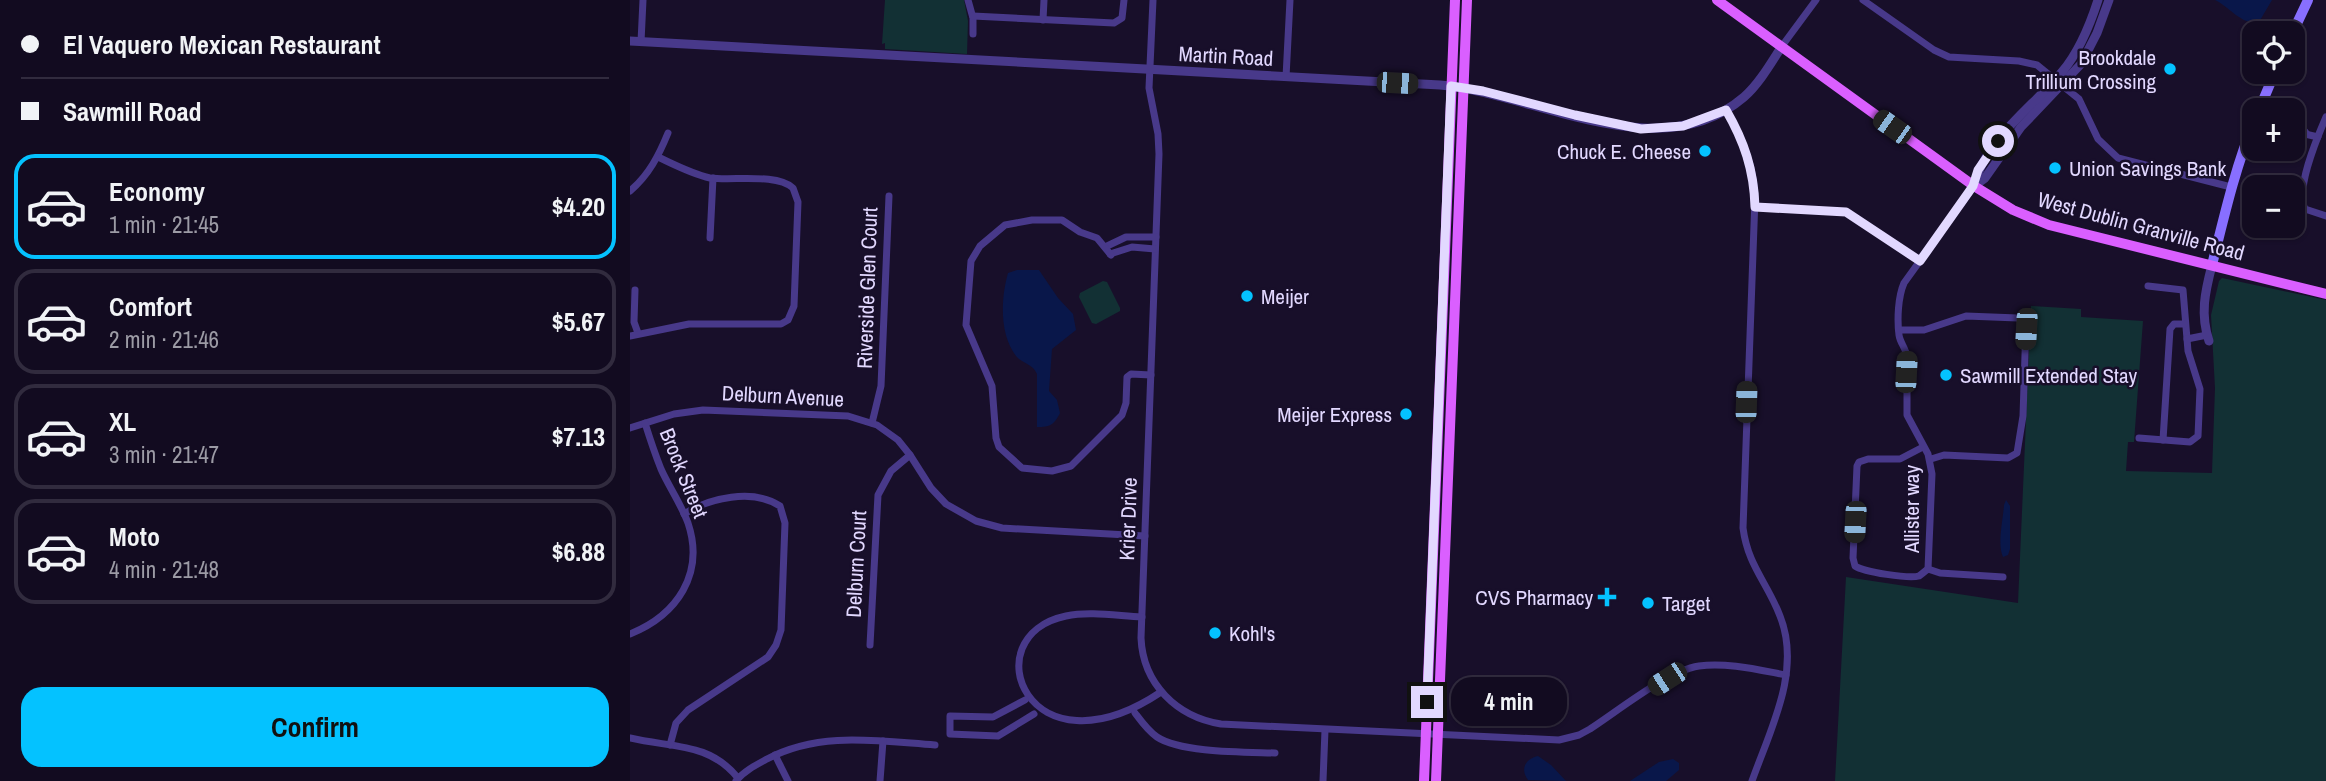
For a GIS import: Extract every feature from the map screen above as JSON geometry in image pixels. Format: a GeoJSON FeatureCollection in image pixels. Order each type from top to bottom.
{"type":"FeatureCollection","features":[{"type":"Feature","properties":{"kind":"main road"},"geometry":{"type":"LineString","coordinates":[[1436,781],[1432,735],[1457,87],[1455,0]]}},
{"type":"Feature","properties":{"kind":"main road"},"geometry":{"type":"LineString","coordinates":[[1457,87],[1467,0]]}},
{"type":"Feature","properties":{"kind":"main road","name":"West Dublin Granville Road"},"geometry":{"type":"LineString","coordinates":[[1717,0],[1973,186],[2013,210],[2049,225],[2326,294]]}},
{"type":"Feature","properties":{"kind":"main road"},"geometry":{"type":"LineString","coordinates":[[2298,21],[2308,0]]}},
{"type":"Feature","properties":{"kind":"main road"},"geometry":{"type":"LineString","coordinates":[[2213,265],[2231,187],[2242,156]]}},
{"type":"Feature","properties":{"kind":"main road"},"geometry":{"type":"LineString","coordinates":[[1424,781],[1432,735]]}},
{"type":"Feature","properties":{"kind":"street"},"geometry":{"type":"LineString","coordinates":[[641,42],[643,0]]}},
{"type":"Feature","properties":{"kind":"street"},"geometry":{"type":"LineString","coordinates":[[968,0],[973,16],[973,33]]}},
{"type":"Feature","properties":{"kind":"street"},"geometry":{"type":"LineString","coordinates":[[1043,20],[1044,0]]}},
{"type":"Feature","properties":{"kind":"street"},"geometry":{"type":"LineString","coordinates":[[973,16],[1117,22],[1123,16],[1124,0]]}},
{"type":"Feature","properties":{"kind":"street","name":"Krier Drive"},"geometry":{"type":"LineString","coordinates":[[1153,0],[1150,100],[1159,145],[1141,645],[1151,678],[1161,692],[1184,712],[1210,722],[1325,730],[1562,739],[1590,729],[1667,679],[1692,668],[1717,666],[1786,675]]}},
{"type":"Feature","properties":{"kind":"street"},"geometry":{"type":"LineString","coordinates":[[1286,77],[1290,0]]}},
{"type":"Feature","properties":{"kind":"street"},"geometry":{"type":"LineString","coordinates":[[1782,46],[1816,0]]}},
{"type":"Feature","properties":{"kind":"street"},"geometry":{"type":"LineString","coordinates":[[1863,0],[1940,54],[1962,59],[2029,62],[2037,65],[2060,81],[2082,104],[2101,144],[2118,158],[2231,187]]}},
{"type":"Feature","properties":{"kind":"street"},"geometry":{"type":"LineString","coordinates":[[2060,81],[2085,33],[2098,0]]}},
{"type":"Feature","properties":{"kind":"street"},"geometry":{"type":"LineString","coordinates":[[1973,186],[1978,170],[2021,113],[2081,64],[2091,47],[2109,0]]}},
{"type":"Feature","properties":{"kind":"street","name":"Martin Road"},"geometry":{"type":"LineString","coordinates":[[630,41],[1457,87],[1641,129],[1683,126],[1726,110],[1748,93],[1782,46]]}},
{"type":"Feature","properties":{"kind":"street"},"geometry":{"type":"LineString","coordinates":[[1726,110],[1749,160],[1754,182],[1755,207],[1742,516],[1749,558],[1783,625],[1787,653],[1782,695],[1752,781]]}},
{"type":"Feature","properties":{"kind":"street"},"geometry":{"type":"LineString","coordinates":[[2323,215],[2305,209],[2301,195],[2326,117]]}},
{"type":"Feature","properties":{"kind":"street"},"geometry":{"type":"LineString","coordinates":[[630,191],[648,173],[668,133]]}},
{"type":"Feature","properties":{"kind":"street"},"geometry":{"type":"LineString","coordinates":[[2306,133],[2318,137]]}},
{"type":"Feature","properties":{"kind":"street"},"geometry":{"type":"LineString","coordinates":[[635,289],[634,335],[688,324],[772,325],[788,320],[794,306],[798,202],[793,188],[782,181],[699,175],[658,157]]}},
{"type":"Feature","properties":{"kind":"street"},"geometry":{"type":"LineString","coordinates":[[710,238],[713,178]]}},
{"type":"Feature","properties":{"kind":"street","name":"Allister way"},"geometry":{"type":"LineString","coordinates":[[1928,569],[1933,474],[1931,459],[1907,415],[1907,356],[1906,348],[1899,337],[1900,291],[1973,186]]}},
{"type":"Feature","properties":{"kind":"street","name":"Riverside Glen Court"},"geometry":{"type":"LineString","coordinates":[[872,423],[881,386],[889,196]]}},
{"type":"Feature","properties":{"kind":"street"},"geometry":{"type":"LineString","coordinates":[[1755,207],[1846,212],[1920,261]]}},
{"type":"Feature","properties":{"kind":"street"},"geometry":{"type":"LineString","coordinates":[[1151,375],[1131,374],[1127,377],[1126,403],[1122,415],[1071,466],[1052,471],[1028,470],[1022,468],[999,447],[993,428],[992,386],[969,335],[965,318],[971,261],[980,246],[1005,225],[1032,220],[1062,220],[1080,232],[1097,238],[1111,255],[1126,248],[1155,249]]}},
{"type":"Feature","properties":{"kind":"street"},"geometry":{"type":"LineString","coordinates":[[1105,247],[1126,237],[1156,237]]}},
{"type":"Feature","properties":{"kind":"street"},"geometry":{"type":"LineString","coordinates":[[2187,339],[2208,338],[2203,300],[2213,265]]}},
{"type":"Feature","properties":{"kind":"street"},"geometry":{"type":"LineString","coordinates":[[2139,438],[2190,442],[2198,436],[2200,389],[2188,351],[2183,290],[2148,286]]}},
{"type":"Feature","properties":{"kind":"street"},"geometry":{"type":"LineString","coordinates":[[1899,330],[1924,330],[1966,316],[2018,318],[2026,324],[2021,433],[2017,453],[2013,457],[1944,455],[1931,459]]}},
{"type":"Feature","properties":{"kind":"street"},"geometry":{"type":"LineString","coordinates":[[2163,440],[2169,331],[2174,324],[2184,324]]}},
{"type":"Feature","properties":{"kind":"street","name":"Delburn Avenue"},"geometry":{"type":"LineString","coordinates":[[630,428],[674,414],[703,410],[840,415],[872,423],[898,440],[931,488],[946,504],[976,521],[1002,528],[1145,536]]}},
{"type":"Feature","properties":{"kind":"street","name":"Brock Street"},"geometry":{"type":"LineString","coordinates":[[630,634],[661,619],[682,593],[692,559],[692,544],[684,514],[660,466],[645,423]]}},
{"type":"Feature","properties":{"kind":"street"},"geometry":{"type":"LineString","coordinates":[[1923,447],[1900,459],[1859,461],[1853,562],[1858,569],[1864,571],[1917,576],[1928,569],[1940,573],[2003,577]]}},
{"type":"Feature","properties":{"kind":"street","name":"Delburn Court"},"geometry":{"type":"LineString","coordinates":[[870,645],[878,495],[891,471],[910,455]]}},
{"type":"Feature","properties":{"kind":"street"},"geometry":{"type":"LineString","coordinates":[[670,745],[673,729],[679,718],[768,657],[781,630],[785,523],[780,506],[764,499],[727,498],[697,506],[684,514]]}},
{"type":"Feature","properties":{"kind":"street"},"geometry":{"type":"LineString","coordinates":[[1025,700],[993,717],[950,716],[950,734],[998,736],[1036,716],[1025,700],[1019,684],[1021,658],[1027,643],[1040,630],[1066,616],[1142,617]]}},
{"type":"Feature","properties":{"kind":"street"},"geometry":{"type":"LineString","coordinates":[[1121,722],[1161,692]]}},
{"type":"Feature","properties":{"kind":"street"},"geometry":{"type":"LineString","coordinates":[[1135,713],[1156,737],[1169,743],[1275,753]]}},
{"type":"Feature","properties":{"kind":"street"},"geometry":{"type":"LineString","coordinates":[[1324,781],[1325,730]]}},
{"type":"Feature","properties":{"kind":"street"},"geometry":{"type":"LineString","coordinates":[[630,738],[709,754],[726,764],[737,779],[775,755],[803,744],[823,740],[936,745]]}},
{"type":"Feature","properties":{"kind":"street"},"geometry":{"type":"LineString","coordinates":[[880,781],[883,741]]}},
{"type":"Feature","properties":{"kind":"street"},"geometry":{"type":"LineString","coordinates":[[775,755],[788,781]]}},
{"type":"Feature","properties":{"kind":"green space"},"geometry":{"type":"Polygon","coordinates":[[[885,0],[964,0],[968,21],[967,54],[885,49],[885,43],[882,44],[885,0]]]}},
{"type":"Feature","properties":{"kind":"green space"},"geometry":{"type":"Polygon","coordinates":[[[2222,278],[2326,300],[2326,781],[1835,781],[1846,577],[2018,603],[2031,306],[2081,309],[2081,317],[2143,321],[2134,442],[2128,442],[2126,471],[2212,473],[2215,388],[2211,315],[2222,278]]]}},
{"type":"Feature","properties":{"kind":"green space"},"geometry":{"type":"Polygon","coordinates":[[[1103,281],[1107,282],[1120,311],[1096,324],[1092,323],[1079,297],[1080,293],[1103,281]]]}},
{"type":"Feature","properties":{"kind":"shaded area"},"geometry":{"type":"Polygon","coordinates":[[[2215,0],[2272,0],[2260,21],[2242,19],[2215,0]]]}},
{"type":"Feature","properties":{"kind":"shaded area"},"geometry":{"type":"Polygon","coordinates":[[[1017,270],[1039,270],[1073,314],[1076,330],[1052,349],[1049,391],[1057,400],[1060,413],[1054,423],[1045,426],[1037,427],[1037,374],[1016,356],[1010,347],[1004,327],[1003,304],[1008,273],[1017,270]]]}},
{"type":"Feature","properties":{"kind":"shaded area"},"geometry":{"type":"Polygon","coordinates":[[[2006,500],[2010,506],[2010,549],[2008,555],[2003,557],[2000,539],[2006,500]]]}},
{"type":"Feature","properties":{"kind":"shaded area"},"geometry":{"type":"Polygon","coordinates":[[[1538,756],[1566,781],[1528,780],[1524,772],[1525,765],[1538,756]]]}},
{"type":"Feature","properties":{"kind":"shaded area"},"geometry":{"type":"Polygon","coordinates":[[[1673,759],[1679,763],[1679,770],[1666,781],[1630,781],[1659,762],[1673,759]]]}},
{"type":"Feature","properties":{"kind":"place","name":"Brookdale Trillium Crossing"},"geometry":{"type":"Point","coordinates":[2170,69]}},
{"type":"Feature","properties":{"kind":"place","name":"Chuck E. Cheese"},"geometry":{"type":"Point","coordinates":[1705,151]}},
{"type":"Feature","properties":{"kind":"place","name":"Union Savings Bank"},"geometry":{"type":"Point","coordinates":[2055,168]}},
{"type":"Feature","properties":{"kind":"place","name":"Meijer"},"geometry":{"type":"Point","coordinates":[1247,296]}},
{"type":"Feature","properties":{"kind":"place","name":"Sawmill Extended Stay"},"geometry":{"type":"Point","coordinates":[1946,375]}},
{"type":"Feature","properties":{"kind":"place","name":"Meijer Express"},"geometry":{"type":"Point","coordinates":[1406,414]}},
{"type":"Feature","properties":{"kind":"place","name":"CVS Pharmacy"},"geometry":{"type":"Point","coordinates":[1607,597]}},
{"type":"Feature","properties":{"kind":"place","name":"Target"},"geometry":{"type":"Point","coordinates":[1648,603]}},
{"type":"Feature","properties":{"kind":"place","name":"Kohl's"},"geometry":{"type":"Point","coordinates":[1215,633]}},
{"type":"Feature","properties":{"kind":"route"},"geometry":{"type":"LineString","coordinates":[[1427,702],[1451,86],[1483,91],[1641,129],[1683,126],[1726,110],[1740,135],[1749,160],[1754,182],[1755,207],[1846,212],[1920,261],[1973,186],[1978,170],[1998,141]]}}]}
